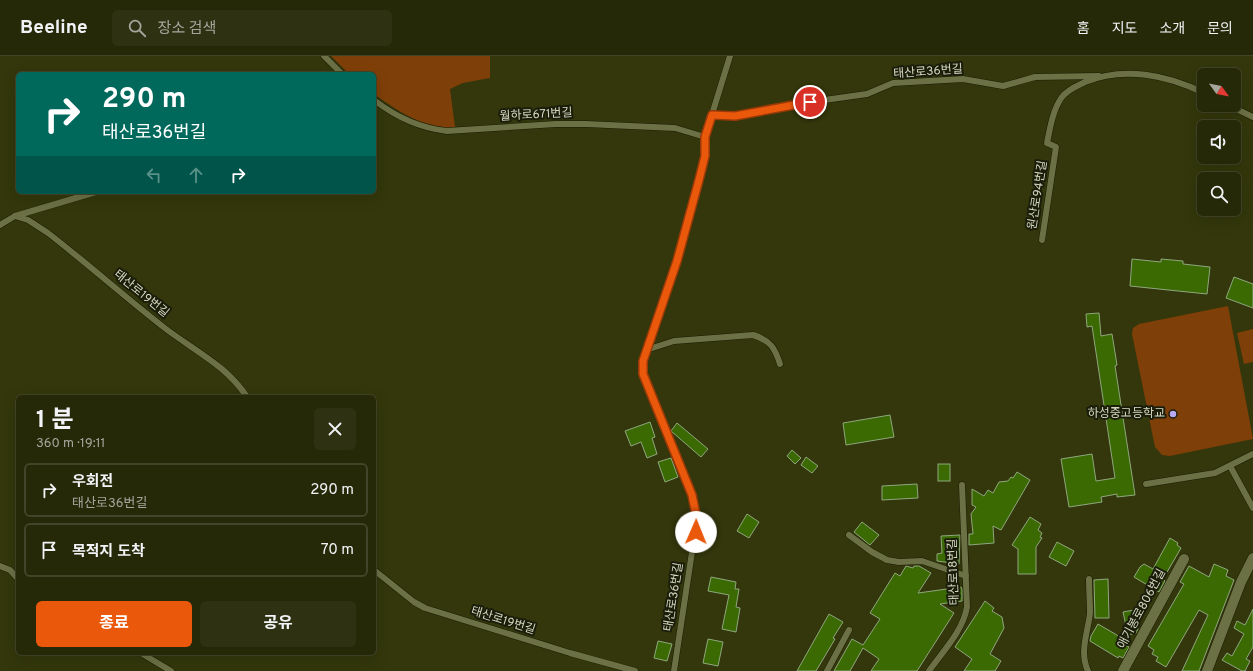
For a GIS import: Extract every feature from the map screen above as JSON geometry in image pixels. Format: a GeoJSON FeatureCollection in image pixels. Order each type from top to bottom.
{"type":"FeatureCollection","features":[{"type":"Feature","properties":{"kind":"street"},"geometry":{"type":"LineString","coordinates":[[1207,671],[1241,582],[1253,558]]}},
{"type":"Feature","properties":{"kind":"street","name":"애기봉로806번길"},"geometry":{"type":"LineString","coordinates":[[1123,671],[1184,559]]}},
{"type":"Feature","properties":{"kind":"lane"},"geometry":{"type":"LineString","coordinates":[[324,56],[340,72]]}},
{"type":"Feature","properties":{"kind":"lane","name":"태산로36번길"},"geometry":{"type":"LineString","coordinates":[[674,671],[697,519],[692,495],[643,374],[643,361],[677,261],[705,156],[705,137],[730,56]]}},
{"type":"Feature","properties":{"kind":"lane","name":"원산로94번길"},"geometry":{"type":"LineString","coordinates":[[1042,240],[1056,147],[1047,143],[1055,112],[1062,97],[1069,90],[1099,76],[1133,73],[1155,76],[1197,90]]}},
{"type":"Feature","properties":{"kind":"lane","name":"태산로36번길"},"geometry":{"type":"LineString","coordinates":[[712,115],[735,116],[762,112],[796,104],[867,94],[893,83],[963,79],[1003,86],[1035,77],[1099,76]]}},
{"type":"Feature","properties":{"kind":"lane","name":"월하로671번길"},"geometry":{"type":"LineString","coordinates":[[376,102],[387,110],[417,125],[432,130],[447,131],[556,124],[586,124],[675,128],[705,137]]}},
{"type":"Feature","properties":{"kind":"lane"},"geometry":{"type":"LineString","coordinates":[[1241,111],[1253,117]]}},
{"type":"Feature","properties":{"kind":"lane"},"geometry":{"type":"LineString","coordinates":[[0,225],[15,216],[89,194]]}},
{"type":"Feature","properties":{"kind":"lane","name":"태산로19번길"},"geometry":{"type":"LineString","coordinates":[[15,216],[28,220],[48,233],[166,328],[223,368],[239,385],[246,395]]}},
{"type":"Feature","properties":{"kind":"lane"},"geometry":{"type":"LineString","coordinates":[[646,350],[674,341],[753,335],[763,338],[770,343],[776,350],[780,364]]}},
{"type":"Feature","properties":{"kind":"lane"},"geometry":{"type":"LineString","coordinates":[[1146,484],[1208,474],[1230,466],[1253,454]]}},
{"type":"Feature","properties":{"kind":"lane"},"geometry":{"type":"LineString","coordinates":[[1230,466],[1253,508]]}},
{"type":"Feature","properties":{"kind":"lane","name":"태산로18번길"},"geometry":{"type":"LineString","coordinates":[[929,671],[965,618],[967,607],[962,485]]}},
{"type":"Feature","properties":{"kind":"lane"},"geometry":{"type":"LineString","coordinates":[[849,535],[872,552],[887,560],[899,562],[922,561],[966,576]]}},
{"type":"Feature","properties":{"kind":"lane"},"geometry":{"type":"LineString","coordinates":[[0,566],[10,570],[16,577]]}},
{"type":"Feature","properties":{"kind":"lane","name":"태산로19번길"},"geometry":{"type":"LineString","coordinates":[[376,572],[414,602],[425,608],[622,669],[635,671]]}},
{"type":"Feature","properties":{"kind":"lane"},"geometry":{"type":"LineString","coordinates":[[1088,671],[1085,661],[1084,648],[1090,612],[1089,578]]}},
{"type":"Feature","properties":{"kind":"lane"},"geometry":{"type":"LineString","coordinates":[[827,671],[849,630]]}},
{"type":"Feature","properties":{"kind":"lane"},"geometry":{"type":"LineString","coordinates":[[144,655],[170,671]]}},
{"type":"Feature","properties":{"kind":"shaded area"},"geometry":{"type":"Polygon","coordinates":[[[331,56],[490,56],[490,78],[463,83],[450,89],[455,127],[435,127],[412,118],[391,106],[376,95],[376,72],[347,72],[331,56]]]}},
{"type":"Feature","properties":{"kind":"shaded area"},"geometry":{"type":"Polygon","coordinates":[[[1228,306],[1253,439],[1170,456],[1162,455],[1155,447],[1132,334],[1133,328],[1139,324],[1228,306]]]}},
{"type":"Feature","properties":{"kind":"shaded area"},"geometry":{"type":"Polygon","coordinates":[[[1253,329],[1253,362],[1244,364],[1237,333],[1253,329]]]}},
{"type":"Feature","properties":{"kind":"building"},"geometry":{"type":"Polygon","coordinates":[[[1132,259],[1161,262],[1161,259],[1183,261],[1183,264],[1210,267],[1207,294],[1130,286],[1132,259]]]}},
{"type":"Feature","properties":{"kind":"building"},"geometry":{"type":"Polygon","coordinates":[[[1234,277],[1253,284],[1253,308],[1226,298],[1234,277]]]}},
{"type":"Feature","properties":{"kind":"building"},"geometry":{"type":"Polygon","coordinates":[[[1099,313],[1101,336],[1112,334],[1117,365],[1115,366],[1135,495],[1117,497],[1117,494],[1101,497],[1102,502],[1069,507],[1061,459],[1092,454],[1096,481],[1115,478],[1092,326],[1087,327],[1086,314],[1099,313]]]}},
{"type":"Feature","properties":{"kind":"building"},"geometry":{"type":"Polygon","coordinates":[[[890,415],[894,437],[846,445],[843,423],[890,415]]]}},
{"type":"Feature","properties":{"kind":"building"},"geometry":{"type":"Polygon","coordinates":[[[650,422],[655,437],[652,438],[657,454],[647,458],[641,442],[631,446],[625,431],[650,422]]]}},
{"type":"Feature","properties":{"kind":"building"},"geometry":{"type":"Polygon","coordinates":[[[677,423],[708,449],[701,457],[671,431],[677,423]]]}},
{"type":"Feature","properties":{"kind":"building"},"geometry":{"type":"Polygon","coordinates":[[[792,450],[801,458],[795,464],[787,456],[792,450]]]}},
{"type":"Feature","properties":{"kind":"building"},"geometry":{"type":"Polygon","coordinates":[[[806,457],[818,466],[812,473],[801,465],[806,457]]]}},
{"type":"Feature","properties":{"kind":"building"},"geometry":{"type":"Polygon","coordinates":[[[671,458],[678,477],[665,482],[658,462],[671,458]]]}},
{"type":"Feature","properties":{"kind":"building"},"geometry":{"type":"Polygon","coordinates":[[[938,464],[950,464],[950,481],[938,481],[938,464]]]}},
{"type":"Feature","properties":{"kind":"building"},"geometry":{"type":"Polygon","coordinates":[[[1017,472],[1030,480],[1001,530],[993,526],[994,543],[969,545],[969,534],[973,534],[971,514],[976,507],[972,505],[972,489],[984,496],[988,490],[993,493],[999,482],[1008,481],[1011,477],[1013,478],[1017,472]]]}},
{"type":"Feature","properties":{"kind":"building"},"geometry":{"type":"Polygon","coordinates":[[[917,484],[918,498],[882,500],[882,486],[917,484]]]}},
{"type":"Feature","properties":{"kind":"building"},"geometry":{"type":"Polygon","coordinates":[[[747,514],[759,522],[749,538],[737,531],[747,514]]]}},
{"type":"Feature","properties":{"kind":"building"},"geometry":{"type":"Polygon","coordinates":[[[1030,517],[1041,524],[1038,530],[1042,533],[1040,537],[1042,538],[1036,547],[1036,574],[1018,574],[1018,549],[1012,545],[1030,517]]]}},
{"type":"Feature","properties":{"kind":"building"},"geometry":{"type":"Polygon","coordinates":[[[862,522],[879,535],[870,545],[854,532],[862,522]]]}},
{"type":"Feature","properties":{"kind":"building"},"geometry":{"type":"Polygon","coordinates":[[[960,535],[959,564],[937,561],[937,554],[942,553],[941,536],[960,535]]]}},
{"type":"Feature","properties":{"kind":"building"},"geometry":{"type":"Polygon","coordinates":[[[1170,538],[1178,543],[1177,545],[1181,548],[1163,579],[1165,581],[1159,592],[1134,577],[1140,567],[1144,564],[1153,569],[1170,538]]]}},
{"type":"Feature","properties":{"kind":"building"},"geometry":{"type":"Polygon","coordinates":[[[1057,542],[1074,551],[1066,566],[1049,557],[1057,542]]]}},
{"type":"Feature","properties":{"kind":"building"},"geometry":{"type":"Polygon","coordinates":[[[1214,564],[1228,570],[1226,576],[1234,580],[1199,671],[1182,671],[1208,615],[1199,610],[1166,667],[1156,661],[1158,657],[1152,654],[1154,650],[1148,646],[1184,584],[1180,582],[1189,566],[1209,577],[1214,564]]]}},
{"type":"Feature","properties":{"kind":"building"},"geometry":{"type":"Polygon","coordinates":[[[906,566],[913,568],[914,566],[919,566],[931,573],[918,593],[961,587],[962,589],[962,601],[940,604],[954,613],[917,671],[871,671],[879,659],[863,648],[850,671],[834,671],[852,639],[863,645],[880,619],[870,613],[895,573],[900,576],[906,566]]]}},
{"type":"Feature","properties":{"kind":"building"},"geometry":{"type":"Polygon","coordinates":[[[711,577],[736,582],[735,589],[739,589],[736,607],[740,608],[736,632],[722,629],[729,595],[708,591],[711,577]]]}},
{"type":"Feature","properties":{"kind":"building"},"geometry":{"type":"Polygon","coordinates":[[[1108,579],[1109,618],[1095,618],[1094,580],[1108,579]]]}},
{"type":"Feature","properties":{"kind":"building"},"geometry":{"type":"Polygon","coordinates":[[[985,601],[994,608],[992,611],[1002,617],[1004,628],[990,654],[1001,661],[995,671],[964,671],[972,659],[955,647],[985,601]]]}},
{"type":"Feature","properties":{"kind":"building"},"geometry":{"type":"Polygon","coordinates":[[[1253,609],[1253,647],[1246,659],[1250,661],[1245,671],[1242,671],[1222,660],[1227,653],[1232,656],[1244,634],[1234,628],[1237,621],[1245,625],[1253,609]]]}},
{"type":"Feature","properties":{"kind":"building"},"geometry":{"type":"Polygon","coordinates":[[[1134,610],[1138,629],[1136,633],[1128,635],[1123,612],[1134,610]]]}},
{"type":"Feature","properties":{"kind":"building"},"geometry":{"type":"Polygon","coordinates":[[[829,614],[843,622],[833,638],[835,639],[816,671],[797,671],[829,614]]]}},
{"type":"Feature","properties":{"kind":"building"},"geometry":{"type":"Polygon","coordinates":[[[1098,624],[1127,641],[1125,645],[1129,647],[1123,658],[1119,656],[1118,658],[1090,641],[1091,636],[1098,624]]]}},
{"type":"Feature","properties":{"kind":"building"},"geometry":{"type":"Polygon","coordinates":[[[708,639],[723,642],[718,666],[703,663],[708,639]]]}},
{"type":"Feature","properties":{"kind":"building"},"geometry":{"type":"Polygon","coordinates":[[[658,641],[672,644],[667,661],[654,658],[658,641]]]}},
{"type":"Feature","properties":{"kind":"place","name":"하성중고등학교"},"geometry":{"type":"Point","coordinates":[1173,414]}},
{"type":"Feature","properties":{"kind":"route"},"geometry":{"type":"LineString","coordinates":[[696,532],[696,507],[675,451],[648,389],[643,374],[643,361],[677,261],[705,156],[705,137],[712,115],[735,116],[810,102]]}}]}
